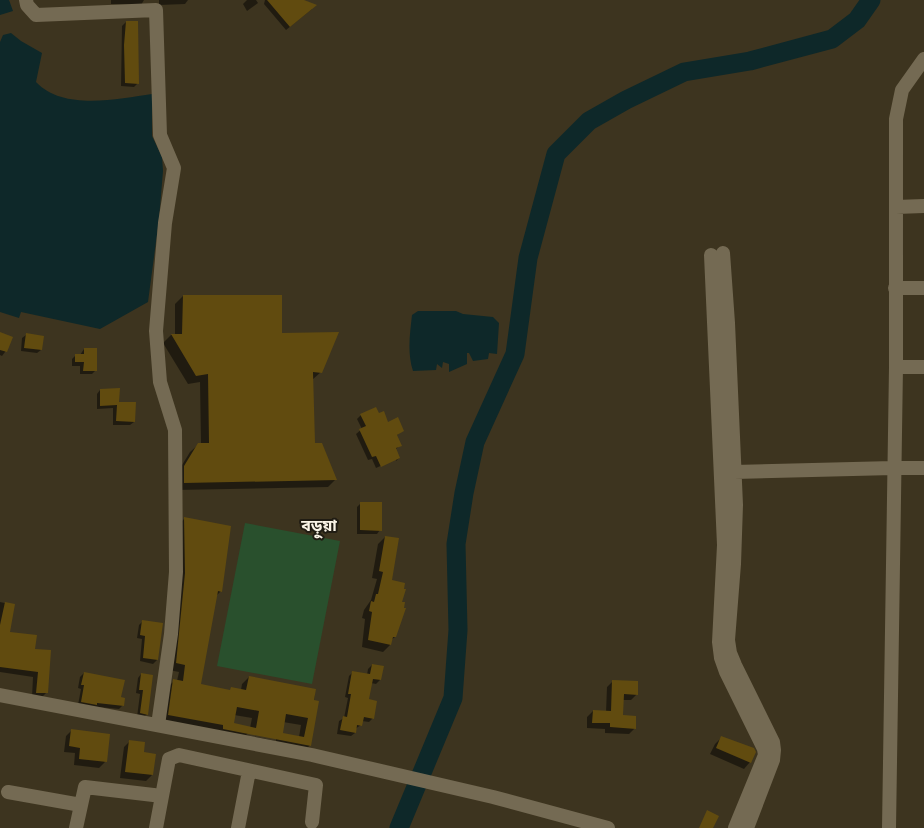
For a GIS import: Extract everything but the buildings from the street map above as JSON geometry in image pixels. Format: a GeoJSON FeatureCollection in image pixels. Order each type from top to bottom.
{"type":"FeatureCollection","features":[{"type":"Feature","properties":{"kind":"street"},"geometry":{"type":"LineString","coordinates":[[26,0],[26,4],[36,15],[156,10],[160,134],[174,168],[165,223],[156,330],[160,382],[175,430],[176,572],[171,634],[158,725]]}},
{"type":"Feature","properties":{"kind":"street"},"geometry":{"type":"LineString","coordinates":[[889,828],[896,367],[894,288],[896,119],[902,90],[922,64]]}},
{"type":"Feature","properties":{"kind":"street"},"geometry":{"type":"LineString","coordinates":[[896,207],[924,206]]}},
{"type":"Feature","properties":{"kind":"street"},"geometry":{"type":"LineString","coordinates":[[735,828],[765,755],[764,749],[744,696],[730,654],[728,640],[736,533],[728,323],[717,254],[714,323],[724,545],[718,642],[726,672],[744,696],[773,742],[774,750],[773,760],[747,828]]}},
{"type":"Feature","properties":{"kind":"street"},"geometry":{"type":"LineString","coordinates":[[894,288],[924,288]]}},
{"type":"Feature","properties":{"kind":"street"},"geometry":{"type":"LineString","coordinates":[[714,323],[728,323]]}},
{"type":"Feature","properties":{"kind":"street"},"geometry":{"type":"LineString","coordinates":[[896,367],[924,367]]}},
{"type":"Feature","properties":{"kind":"street"},"geometry":{"type":"LineString","coordinates":[[734,472],[924,468]]}},
{"type":"Feature","properties":{"kind":"street"},"geometry":{"type":"LineString","coordinates":[[0,696],[312,754],[494,797],[608,828]]}},
{"type":"Feature","properties":{"kind":"street"},"geometry":{"type":"LineString","coordinates":[[156,828],[169,760],[179,755],[316,785],[312,822]]}},
{"type":"Feature","properties":{"kind":"street"},"geometry":{"type":"LineString","coordinates":[[238,828],[250,771]]}},
{"type":"Feature","properties":{"kind":"street"},"geometry":{"type":"LineString","coordinates":[[76,828],[85,787],[162,796]]}},
{"type":"Feature","properties":{"kind":"street"},"geometry":{"type":"LineString","coordinates":[[8,792],[81,805]]}},
{"type":"Feature","properties":{"kind":"green space"},"geometry":{"type":"Polygon","coordinates":[[[245,523],[340,541],[312,684],[217,666],[245,523]]]}},
{"type":"Feature","properties":{"kind":"water"},"geometry":{"type":"Polygon","coordinates":[[[0,0],[9,0],[13,11],[0,15],[0,0]]]}},
{"type":"Feature","properties":{"kind":"water"},"geometry":{"type":"Polygon","coordinates":[[[11,33],[42,53],[36,82],[47,91],[61,97],[91,101],[152,94],[152,136],[162,157],[163,171],[148,302],[100,329],[21,312],[19,318],[0,312],[0,42],[3,35],[11,33]]]}},
{"type":"Feature","properties":{"kind":"water"},"geometry":{"type":"Polygon","coordinates":[[[418,311],[456,311],[463,314],[493,317],[499,323],[497,354],[489,353],[488,359],[473,361],[469,353],[467,353],[467,364],[449,372],[449,364],[443,362],[442,368],[437,364],[436,370],[413,371],[410,357],[410,336],[412,315],[418,311]]]}},
{"type":"Feature","properties":{"kind":"waterway"},"geometry":{"type":"LineString","coordinates":[[399,828],[453,698],[458,630],[456,544],[464,493],[475,442],[515,354],[528,258],[556,154],[589,121],[626,100],[684,72],[750,61],[832,39],[857,20],[871,0]]}},
{"type":"Feature","properties":{"kind":"district","name":"বড়ুয়া"},"geometry":{"type":"Point","coordinates":[319,525]}}]}
